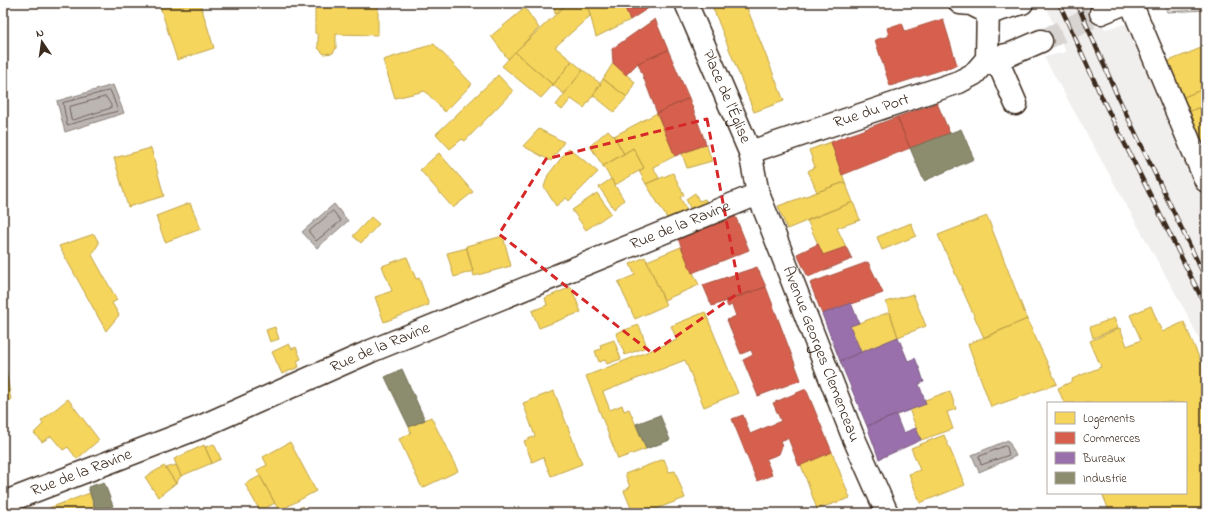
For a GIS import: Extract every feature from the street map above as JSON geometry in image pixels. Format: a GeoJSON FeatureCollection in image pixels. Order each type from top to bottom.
{"type":"FeatureCollection","features":[{"type":"Feature","properties":{"kind":"street","name":"Place de l'Église"},"geometry":{"type":"LineString","coordinates":[[686,3],[750,152],[758,194]]}},
{"type":"Feature","properties":{"kind":"street"},"geometry":{"type":"LineString","coordinates":[[960,3],[988,8],[1022,3]]}},
{"type":"Feature","properties":{"kind":"street"},"geometry":{"type":"LineString","coordinates":[[1101,13],[1125,3]]}},
{"type":"Feature","properties":{"kind":"street"},"geometry":{"type":"LineString","coordinates":[[1131,3],[1206,181]]}},
{"type":"Feature","properties":{"kind":"street"},"geometry":{"type":"LineString","coordinates":[[987,60],[988,8]]}},
{"type":"Feature","properties":{"kind":"street"},"geometry":{"type":"LineString","coordinates":[[987,60],[1010,54],[1041,42]]}},
{"type":"Feature","properties":{"kind":"street","name":"Rue du Port"},"geometry":{"type":"LineString","coordinates":[[750,152],[958,82],[974,74],[987,60]]}},
{"type":"Feature","properties":{"kind":"street"},"geometry":{"type":"LineString","coordinates":[[987,60],[1001,69],[1016,104]]}},
{"type":"Feature","properties":{"kind":"street","name":"Rue de la Ravine"},"geometry":{"type":"LineString","coordinates":[[3,503],[198,428],[371,351],[758,194]]}},
{"type":"Feature","properties":{"kind":"street","name":"Avenue Georges Clemenceau"},"geometry":{"type":"LineString","coordinates":[[758,194],[852,434],[887,513]]}},
{"type":"Feature","properties":{"kind":"highlighted area"},"geometry":{"type":"Polygon","coordinates":[[[707,119],[740,292],[652,353],[499,234],[546,159],[707,119]]]}},
{"type":"Feature","properties":{"kind":"shaded area"},"geometry":{"type":"Polygon","coordinates":[[[1044,3],[1094,3],[1105,29],[1129,23],[1206,200],[1206,354],[1188,316],[1044,57],[1066,52],[1044,3]]]}},
{"type":"Feature","properties":{"kind":"shaded area"},"geometry":{"type":"Polygon","coordinates":[[[1164,3],[1206,3],[1206,10],[1167,12],[1164,3]]]}},
{"type":"Feature","properties":{"kind":"water"},"geometry":{"type":"Polygon","coordinates":[[[113,85],[124,113],[65,132],[57,101],[113,85]]]}},
{"type":"Feature","properties":{"kind":"water"},"geometry":{"type":"Polygon","coordinates":[[[334,204],[348,221],[317,248],[302,232],[334,204]]]}},
{"type":"Feature","properties":{"kind":"water"},"geometry":{"type":"Polygon","coordinates":[[[1008,440],[1016,456],[979,472],[972,455],[1008,440]]]}},
{"type":"Feature","properties":{"kind":"building: Logements"},"geometry":{"type":"Polygon","coordinates":[[[159,3],[200,3],[214,48],[177,60],[159,3]]]}},
{"type":"Feature","properties":{"kind":"building: Logements"},"geometry":{"type":"Polygon","coordinates":[[[315,3],[378,3],[378,35],[336,34],[336,48],[333,53],[324,54],[318,48],[318,35],[315,33],[315,3]]]}},
{"type":"Feature","properties":{"kind":"building: Logements"},"geometry":{"type":"Polygon","coordinates":[[[554,3],[568,3],[555,14],[554,3]]]}},
{"type":"Feature","properties":{"kind":"building: Logements"},"geometry":{"type":"Polygon","coordinates":[[[568,3],[587,3],[590,16],[555,47],[572,61],[553,85],[515,52],[568,3]]]}},
{"type":"Feature","properties":{"kind":"building: Logements"},"geometry":{"type":"Polygon","coordinates":[[[587,3],[623,3],[630,20],[596,37],[587,3]]]}},
{"type":"Feature","properties":{"kind":"building: Logements"},"geometry":{"type":"Polygon","coordinates":[[[711,3],[745,3],[784,101],[754,112],[711,3]]]}},
{"type":"Feature","properties":{"kind":"building: Logements"},"geometry":{"type":"Polygon","coordinates":[[[525,8],[539,28],[508,59],[491,36],[525,8]]]}},
{"type":"Feature","properties":{"kind":"building: Logements"},"geometry":{"type":"Polygon","coordinates":[[[434,44],[472,84],[445,112],[425,91],[395,98],[383,60],[434,44]]]}},
{"type":"Feature","properties":{"kind":"building: Logements"},"geometry":{"type":"Polygon","coordinates":[[[1206,46],[1206,88],[1179,99],[1164,63],[1206,46]]]}},
{"type":"Feature","properties":{"kind":"building: Logements"},"geometry":{"type":"Polygon","coordinates":[[[515,52],[553,85],[541,98],[502,66],[515,52]]]}},
{"type":"Feature","properties":{"kind":"building: Logements"},"geometry":{"type":"Polygon","coordinates":[[[572,61],[583,70],[564,94],[553,85],[572,61]]]}},
{"type":"Feature","properties":{"kind":"building: Logements"},"geometry":{"type":"Polygon","coordinates":[[[613,63],[635,82],[627,97],[603,79],[613,63]]]}},
{"type":"Feature","properties":{"kind":"building: Logements"},"geometry":{"type":"Polygon","coordinates":[[[583,70],[601,84],[584,108],[571,99],[562,110],[556,105],[583,70]]]}},
{"type":"Feature","properties":{"kind":"building: Logements"},"geometry":{"type":"Polygon","coordinates":[[[498,75],[513,91],[465,141],[462,139],[450,149],[436,134],[498,75]]]}},
{"type":"Feature","properties":{"kind":"building: Logements"},"geometry":{"type":"Polygon","coordinates":[[[603,79],[627,97],[614,112],[593,95],[603,79]]]}},
{"type":"Feature","properties":{"kind":"building: Logements"},"geometry":{"type":"Polygon","coordinates":[[[1206,88],[1206,105],[1185,113],[1179,99],[1206,88]]]}},
{"type":"Feature","properties":{"kind":"building: Logements"},"geometry":{"type":"Polygon","coordinates":[[[1205,105],[1206,139],[1196,143],[1182,114],[1205,105]]]}},
{"type":"Feature","properties":{"kind":"building: Logements"},"geometry":{"type":"Polygon","coordinates":[[[657,113],[675,156],[653,167],[659,178],[646,184],[639,171],[644,168],[633,148],[624,154],[614,136],[657,113]]]}},
{"type":"Feature","properties":{"kind":"building: Logements"},"geometry":{"type":"Polygon","coordinates":[[[539,129],[564,142],[551,161],[523,146],[539,129]]]}},
{"type":"Feature","properties":{"kind":"building: Logements"},"geometry":{"type":"Polygon","coordinates":[[[608,130],[614,136],[624,154],[603,166],[590,146],[608,130]]]}},
{"type":"Feature","properties":{"kind":"building: Logements"},"geometry":{"type":"Polygon","coordinates":[[[831,142],[845,182],[817,192],[808,171],[815,167],[809,150],[831,142]]]}},
{"type":"Feature","properties":{"kind":"building: Logements"},"geometry":{"type":"Polygon","coordinates":[[[706,144],[712,161],[687,168],[682,154],[706,144]]]}},
{"type":"Feature","properties":{"kind":"building: Logements"},"geometry":{"type":"Polygon","coordinates":[[[151,148],[164,196],[128,207],[114,158],[151,148]]]}},
{"type":"Feature","properties":{"kind":"building: Logements"},"geometry":{"type":"Polygon","coordinates":[[[569,148],[598,172],[569,201],[566,198],[556,206],[544,187],[548,175],[569,148]]]}},
{"type":"Feature","properties":{"kind":"building: Logements"},"geometry":{"type":"Polygon","coordinates":[[[633,148],[644,168],[615,185],[603,166],[633,148]]]}},
{"type":"Feature","properties":{"kind":"building: Logements"},"geometry":{"type":"Polygon","coordinates":[[[439,153],[473,192],[453,208],[420,170],[439,153]]]}},
{"type":"Feature","properties":{"kind":"building: Logements"},"geometry":{"type":"Polygon","coordinates":[[[673,173],[684,195],[680,197],[687,211],[667,218],[646,184],[673,173]]]}},
{"type":"Feature","properties":{"kind":"building: Logements"},"geometry":{"type":"Polygon","coordinates":[[[611,179],[624,200],[614,209],[599,187],[611,179]]]}},
{"type":"Feature","properties":{"kind":"building: Logements"},"geometry":{"type":"Polygon","coordinates":[[[845,182],[853,202],[787,229],[778,206],[845,182]]]}},
{"type":"Feature","properties":{"kind":"building: Logements"},"geometry":{"type":"Polygon","coordinates":[[[597,193],[611,213],[586,230],[572,210],[597,193]]]}},
{"type":"Feature","properties":{"kind":"building: Logements"},"geometry":{"type":"Polygon","coordinates":[[[695,193],[699,201],[705,199],[707,203],[691,210],[686,199],[695,193]]]}},
{"type":"Feature","properties":{"kind":"building: Logements"},"geometry":{"type":"Polygon","coordinates":[[[853,202],[860,220],[837,228],[846,247],[823,255],[807,220],[853,202]]]}},
{"type":"Feature","properties":{"kind":"building: Logements"},"geometry":{"type":"Polygon","coordinates":[[[190,203],[201,229],[165,242],[156,216],[190,203]]]}},
{"type":"Feature","properties":{"kind":"building: Logements"},"geometry":{"type":"Polygon","coordinates":[[[987,216],[1027,319],[984,338],[938,235],[987,216]]]}},
{"type":"Feature","properties":{"kind":"building: Logements"},"geometry":{"type":"Polygon","coordinates":[[[371,217],[379,224],[361,243],[353,236],[371,217]]]}},
{"type":"Feature","properties":{"kind":"building: Logements"},"geometry":{"type":"Polygon","coordinates":[[[911,223],[916,236],[882,250],[877,237],[911,223]]]}},
{"type":"Feature","properties":{"kind":"building: Logements"},"geometry":{"type":"Polygon","coordinates":[[[94,234],[99,243],[92,255],[117,300],[112,303],[119,315],[106,331],[59,246],[94,234]]]}},
{"type":"Feature","properties":{"kind":"building: Logements"},"geometry":{"type":"Polygon","coordinates":[[[503,236],[511,266],[474,276],[466,246],[503,236]]]}},
{"type":"Feature","properties":{"kind":"building: Logements"},"geometry":{"type":"Polygon","coordinates":[[[681,247],[699,285],[664,300],[647,261],[681,247]]]}},
{"type":"Feature","properties":{"kind":"building: Logements"},"geometry":{"type":"Polygon","coordinates":[[[467,248],[473,271],[454,277],[447,253],[467,248]]]}},
{"type":"Feature","properties":{"kind":"building: Logements"},"geometry":{"type":"Polygon","coordinates":[[[407,257],[416,279],[419,278],[429,305],[384,322],[375,297],[392,291],[382,266],[407,257]]]}},
{"type":"Feature","properties":{"kind":"building: Logements"},"geometry":{"type":"Polygon","coordinates":[[[645,257],[666,305],[635,319],[618,282],[635,275],[630,264],[645,257]]]}},
{"type":"Feature","properties":{"kind":"building: Logements"},"geometry":{"type":"Polygon","coordinates":[[[571,287],[581,312],[539,328],[532,311],[547,305],[545,298],[571,287]]]}},
{"type":"Feature","properties":{"kind":"building: Logements"},"geometry":{"type":"Polygon","coordinates":[[[913,294],[926,326],[898,337],[886,302],[913,294]]]}},
{"type":"Feature","properties":{"kind":"building: Logements"},"geometry":{"type":"Polygon","coordinates":[[[1151,306],[1162,332],[1184,322],[1206,374],[1206,513],[1110,513],[1102,494],[1187,494],[1187,402],[1064,402],[1058,388],[1073,381],[1072,379],[1101,367],[1090,341],[1120,328],[1127,346],[1141,340],[1130,315],[1151,306]]]}},
{"type":"Feature","properties":{"kind":"building: Logements"},"geometry":{"type":"Polygon","coordinates":[[[705,312],[738,393],[704,407],[685,360],[603,392],[610,410],[622,405],[624,411],[629,409],[646,449],[618,459],[586,376],[677,340],[671,326],[705,312]]]}},
{"type":"Feature","properties":{"kind":"building: Logements"},"geometry":{"type":"Polygon","coordinates":[[[890,312],[898,337],[861,352],[850,326],[890,312]]]}},
{"type":"Feature","properties":{"kind":"building: Logements"},"geometry":{"type":"Polygon","coordinates":[[[1114,318],[1118,328],[1093,338],[1090,327],[1114,318]]]}},
{"type":"Feature","properties":{"kind":"building: Logements"},"geometry":{"type":"Polygon","coordinates":[[[1027,319],[1057,384],[991,407],[968,344],[1027,319]]]}},
{"type":"Feature","properties":{"kind":"building: Logements"},"geometry":{"type":"Polygon","coordinates":[[[639,325],[647,347],[625,355],[616,333],[639,325]]]}},
{"type":"Feature","properties":{"kind":"building: Logements"},"geometry":{"type":"Polygon","coordinates":[[[275,327],[279,339],[270,342],[266,330],[275,327]]]}},
{"type":"Feature","properties":{"kind":"building: Logements"},"geometry":{"type":"Polygon","coordinates":[[[614,340],[621,359],[607,364],[605,360],[599,362],[595,351],[601,349],[600,345],[614,340]]]}},
{"type":"Feature","properties":{"kind":"building: Logements"},"geometry":{"type":"Polygon","coordinates":[[[289,344],[292,349],[296,347],[301,359],[297,361],[299,367],[282,374],[272,352],[289,344]]]}},
{"type":"Feature","properties":{"kind":"building: Logements"},"geometry":{"type":"Polygon","coordinates":[[[3,353],[11,400],[3,402],[3,353]]]}},
{"type":"Feature","properties":{"kind":"building: Logements"},"geometry":{"type":"Polygon","coordinates":[[[554,391],[582,464],[551,476],[543,457],[532,462],[524,441],[535,436],[523,403],[554,391]]]}},
{"type":"Feature","properties":{"kind":"building: Logements"},"geometry":{"type":"Polygon","coordinates":[[[950,391],[956,409],[947,412],[953,429],[921,440],[909,409],[926,404],[925,400],[950,391]]]}},
{"type":"Feature","properties":{"kind":"building: Logements"},"geometry":{"type":"Polygon","coordinates":[[[68,399],[99,440],[77,459],[68,447],[63,450],[51,436],[42,442],[34,433],[43,424],[41,421],[68,399]]]}},
{"type":"Feature","properties":{"kind":"building: Logements"},"geometry":{"type":"Polygon","coordinates":[[[431,417],[458,471],[422,488],[399,439],[411,433],[409,427],[431,417]]]}},
{"type":"Feature","properties":{"kind":"building: Logements"},"geometry":{"type":"Polygon","coordinates":[[[944,435],[965,485],[920,503],[909,474],[920,470],[911,448],[944,435]]]}},
{"type":"Feature","properties":{"kind":"building: Logements"},"geometry":{"type":"Polygon","coordinates":[[[290,442],[316,491],[279,511],[257,470],[267,465],[263,457],[290,442]]]}},
{"type":"Feature","properties":{"kind":"building: Logements"},"geometry":{"type":"Polygon","coordinates":[[[214,444],[221,459],[212,463],[205,447],[214,444]]]}},
{"type":"Feature","properties":{"kind":"building: Logements"},"geometry":{"type":"Polygon","coordinates":[[[204,445],[212,463],[181,476],[174,459],[204,445]]]}},
{"type":"Feature","properties":{"kind":"building: Logements"},"geometry":{"type":"Polygon","coordinates":[[[832,452],[850,498],[817,509],[801,465],[832,452]]]}},
{"type":"Feature","properties":{"kind":"building: Logements"},"geometry":{"type":"Polygon","coordinates":[[[664,459],[669,472],[675,471],[685,498],[645,513],[633,513],[624,491],[630,487],[625,474],[664,459]]]}},
{"type":"Feature","properties":{"kind":"building: Logements"},"geometry":{"type":"Polygon","coordinates":[[[176,465],[181,476],[176,483],[166,468],[176,465]]]}},
{"type":"Feature","properties":{"kind":"building: Logements"},"geometry":{"type":"Polygon","coordinates":[[[164,466],[176,483],[158,497],[145,477],[164,466]]]}},
{"type":"Feature","properties":{"kind":"building: Logements"},"geometry":{"type":"Polygon","coordinates":[[[260,476],[275,503],[260,511],[245,484],[260,476]]]}},
{"type":"Feature","properties":{"kind":"building: Logements"},"geometry":{"type":"Polygon","coordinates":[[[90,493],[96,512],[51,513],[49,508],[90,493]]]}},
{"type":"Feature","properties":{"kind":"building: Logements"},"geometry":{"type":"Polygon","coordinates":[[[303,506],[307,513],[292,513],[303,506]]]}},
{"type":"Feature","properties":{"kind":"building: Commerces"},"geometry":{"type":"Polygon","coordinates":[[[623,3],[649,3],[650,7],[630,20],[623,3]]]}},
{"type":"Feature","properties":{"kind":"building: Commerces"},"geometry":{"type":"Polygon","coordinates":[[[655,19],[668,50],[638,63],[626,75],[613,63],[612,49],[655,19]]]}},
{"type":"Feature","properties":{"kind":"building: Commerces"},"geometry":{"type":"Polygon","coordinates":[[[943,19],[957,65],[890,86],[875,40],[889,36],[887,28],[902,23],[905,31],[943,19]]]}},
{"type":"Feature","properties":{"kind":"building: Commerces"},"geometry":{"type":"Polygon","coordinates":[[[668,50],[689,98],[657,113],[638,63],[668,50]]]}},
{"type":"Feature","properties":{"kind":"building: Commerces"},"geometry":{"type":"Polygon","coordinates":[[[689,98],[706,144],[675,156],[657,113],[689,98]]]}},
{"type":"Feature","properties":{"kind":"building: Commerces"},"geometry":{"type":"Polygon","coordinates":[[[937,103],[950,134],[910,148],[897,117],[937,103]]]}},
{"type":"Feature","properties":{"kind":"building: Commerces"},"geometry":{"type":"Polygon","coordinates":[[[897,117],[910,148],[842,175],[831,142],[897,117]]]}},
{"type":"Feature","properties":{"kind":"building: Commerces"},"geometry":{"type":"Polygon","coordinates":[[[734,213],[749,250],[692,273],[677,236],[734,213]]]}},
{"type":"Feature","properties":{"kind":"building: Commerces"},"geometry":{"type":"Polygon","coordinates":[[[818,244],[823,255],[846,247],[852,259],[808,277],[797,254],[818,244]]]}},
{"type":"Feature","properties":{"kind":"building: Commerces"},"geometry":{"type":"Polygon","coordinates":[[[868,262],[883,293],[822,314],[810,283],[868,262]]]}},
{"type":"Feature","properties":{"kind":"building: Commerces"},"geometry":{"type":"Polygon","coordinates":[[[757,267],[766,287],[712,306],[703,285],[757,267]]]}},
{"type":"Feature","properties":{"kind":"building: Commerces"},"geometry":{"type":"Polygon","coordinates":[[[766,287],[801,380],[758,396],[743,360],[753,355],[751,350],[741,354],[727,320],[736,316],[732,305],[728,307],[725,300],[766,287]]]}},
{"type":"Feature","properties":{"kind":"building: Commerces"},"geometry":{"type":"Polygon","coordinates":[[[806,389],[832,452],[799,466],[788,438],[780,441],[782,446],[779,454],[766,459],[772,475],[757,481],[732,419],[743,415],[750,434],[781,421],[773,403],[806,389]]]}},
{"type":"Feature","properties":{"kind":"building: Bureaux"},"geometry":{"type":"Polygon","coordinates":[[[851,303],[859,323],[850,326],[861,352],[840,361],[822,314],[851,303]]]}},
{"type":"Feature","properties":{"kind":"building: Bureaux"},"geometry":{"type":"Polygon","coordinates":[[[898,337],[908,361],[915,358],[924,382],[919,384],[926,404],[867,426],[840,361],[898,337]]]}},
{"type":"Feature","properties":{"kind":"building: Bureaux"},"geometry":{"type":"Polygon","coordinates":[[[896,415],[903,433],[916,428],[921,440],[879,459],[867,426],[896,415]]]}},
{"type":"Feature","properties":{"kind":"building: Industrie"},"geometry":{"type":"Polygon","coordinates":[[[961,129],[974,159],[924,181],[910,148],[961,129]]]}},
{"type":"Feature","properties":{"kind":"building: Industrie"},"geometry":{"type":"Polygon","coordinates":[[[402,369],[425,420],[409,427],[385,377],[402,369]]]}},
{"type":"Feature","properties":{"kind":"building: Industrie"},"geometry":{"type":"Polygon","coordinates":[[[660,415],[670,440],[646,449],[636,424],[660,415]]]}},
{"type":"Feature","properties":{"kind":"building: Industrie"},"geometry":{"type":"Polygon","coordinates":[[[104,482],[113,506],[96,512],[88,487],[104,482]]]}},
{"type":"Feature","properties":{"kind":"tunnel"},"geometry":{"type":"LineString","coordinates":[[1041,41],[1101,13]]}},
{"type":"Feature","properties":{"kind":"railway"},"geometry":{"type":"LineString","coordinates":[[1059,3],[1103,100],[1206,307]]}},
{"type":"Feature","properties":{"kind":"railway"},"geometry":{"type":"LineString","coordinates":[[1077,3],[1117,95],[1206,279]]}}]}
